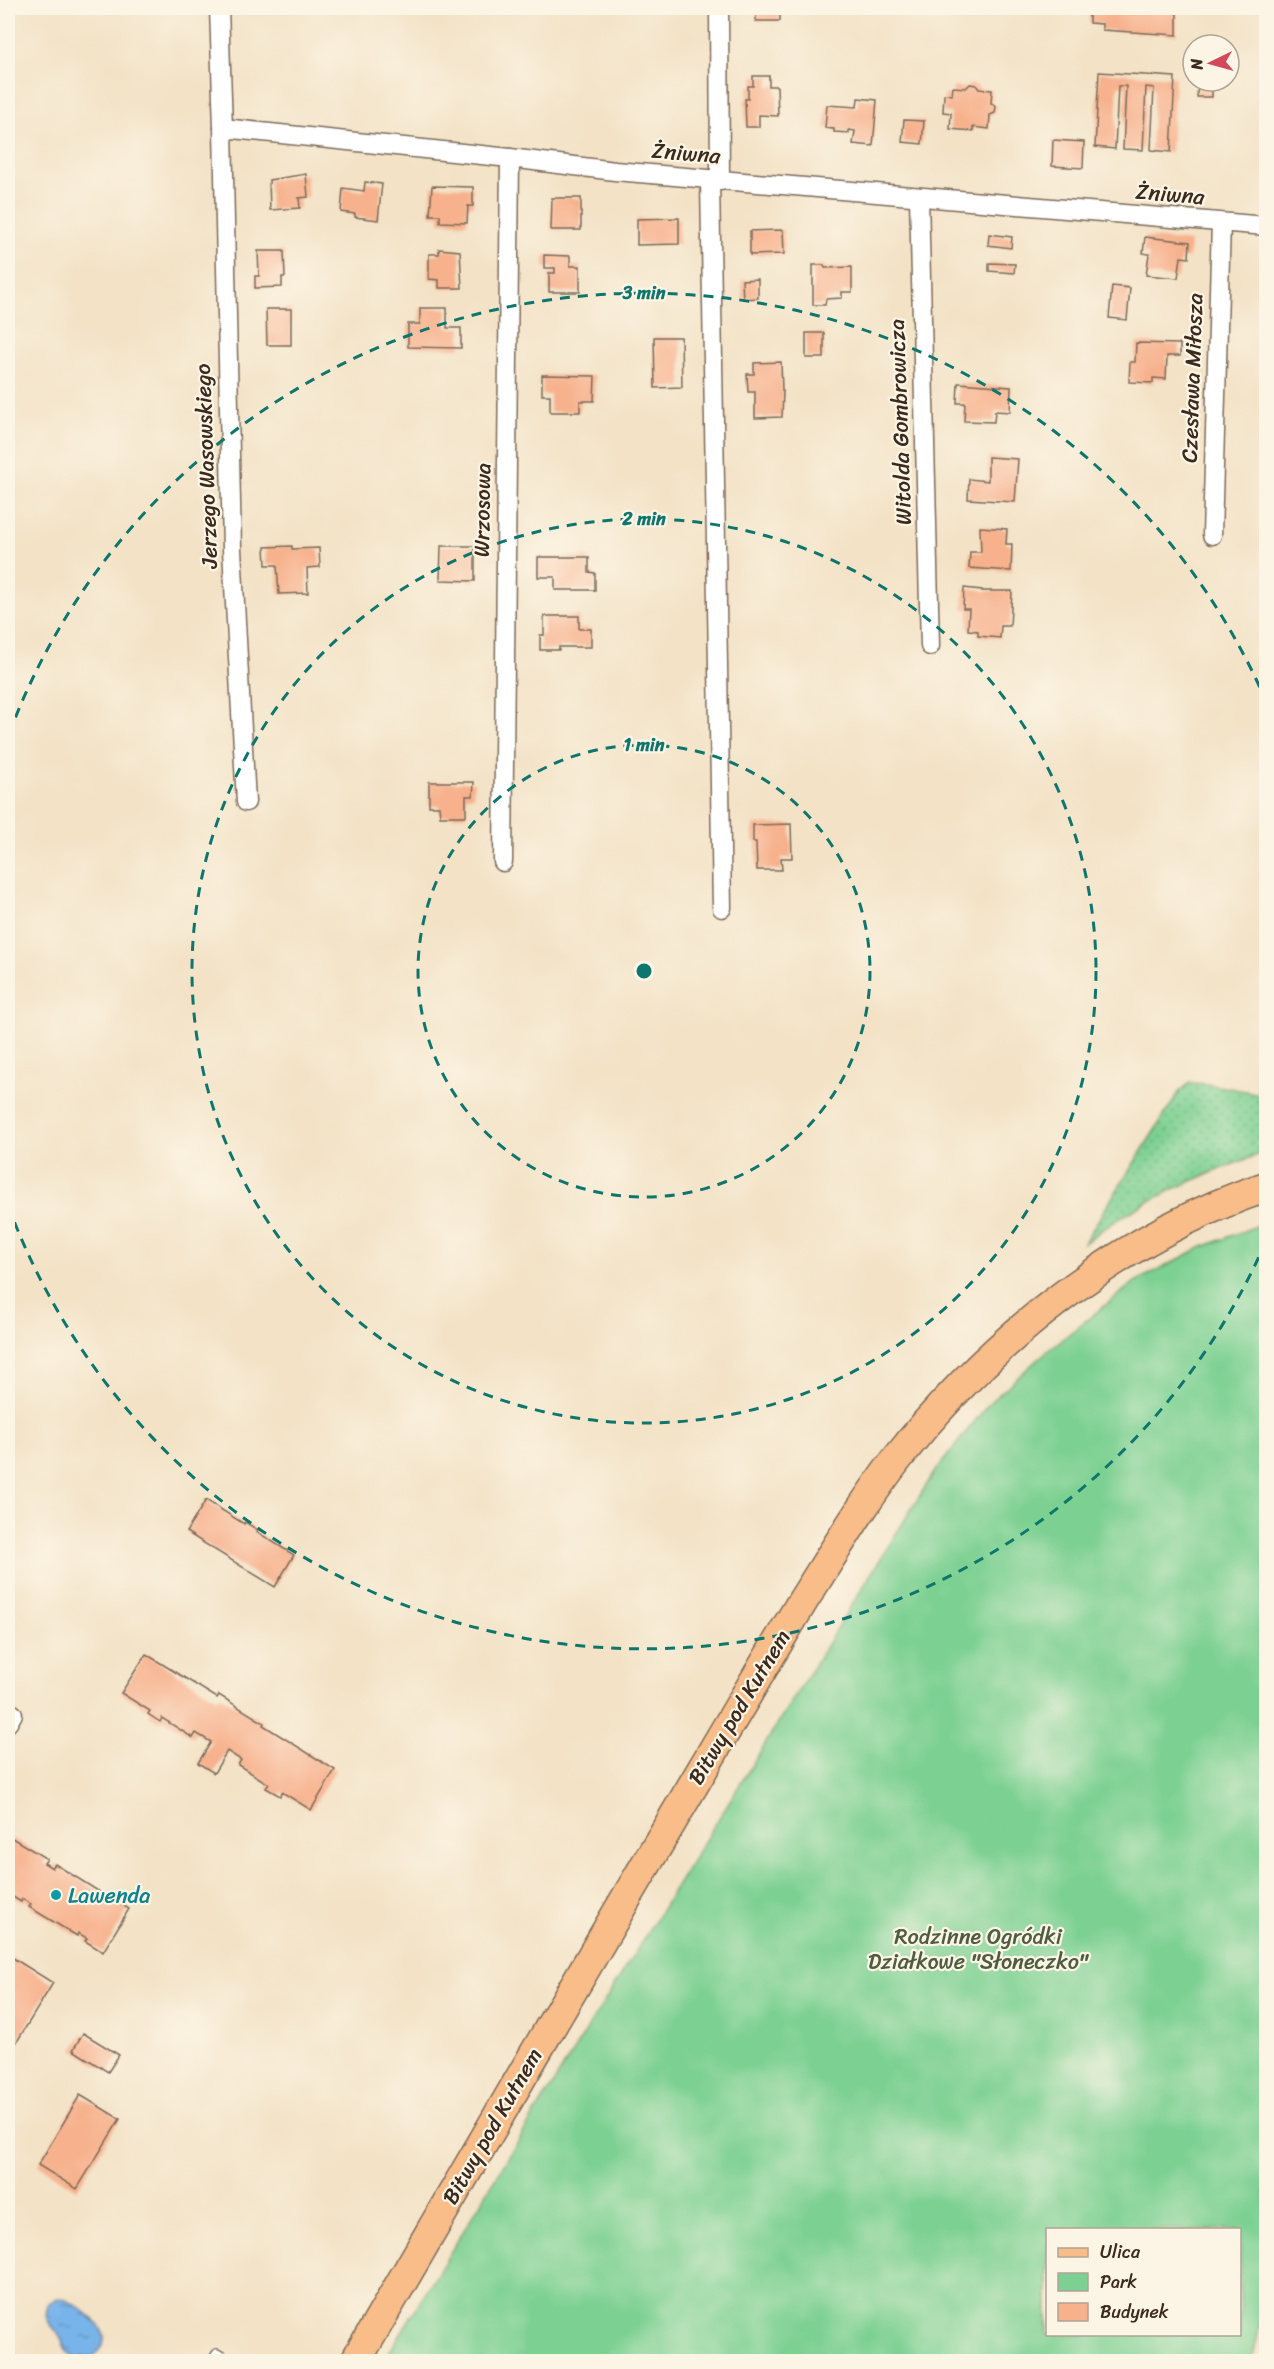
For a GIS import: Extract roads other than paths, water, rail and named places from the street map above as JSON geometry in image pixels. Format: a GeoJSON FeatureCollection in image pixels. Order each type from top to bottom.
{"type":"FeatureCollection","features":[{"type":"Feature","properties":{"kind":"main road","name":"Bitwy pod Kutnem"},"geometry":{"type":"LineString","coordinates":[[355,2361],[775,1647],[863,1506],[897,1459],[934,1415],[973,1375],[1016,1335],[1067,1293],[1116,1260],[1164,1232],[1211,1209],[1266,1187]]}},
{"type":"Feature","properties":{"kind":"street"},"geometry":{"type":"LineString","coordinates":[[219,8],[223,128]]}},
{"type":"Feature","properties":{"kind":"street"},"geometry":{"type":"LineString","coordinates":[[719,8],[715,180],[722,908]]}},
{"type":"Feature","properties":{"kind":"street","name":"Żniwna"},"geometry":{"type":"LineString","coordinates":[[223,128],[615,171],[1266,226]]}},
{"type":"Feature","properties":{"kind":"street","name":"Jerzego Wasowskiego"},"geometry":{"type":"LineString","coordinates":[[223,128],[232,549],[246,802]]}},
{"type":"Feature","properties":{"kind":"street","name":"Wrzosowa"},"geometry":{"type":"LineString","coordinates":[[503,862],[510,158]]}},
{"type":"Feature","properties":{"kind":"street","name":"Witolda Gombrowicza"},"geometry":{"type":"LineString","coordinates":[[919,197],[930,646]]}},
{"type":"Feature","properties":{"kind":"street","name":"Czesława Miłosza"},"geometry":{"type":"LineString","coordinates":[[1212,535],[1221,223]]}},
{"type":"Feature","properties":{"kind":"lane"},"geometry":{"type":"LineString","coordinates":[[212,2361],[217,2354],[231,2361]]}},
{"type":"Feature","properties":{"kind":"water"},"geometry":{"type":"Polygon","coordinates":[[[58,2298],[64,2299],[87,2313],[99,2327],[104,2340],[94,2356],[77,2359],[66,2350],[57,2332],[48,2322],[46,2315],[49,2303],[58,2298]]]}},
{"type":"Feature","properties":{"kind":"place","name":"Lawenda"},"geometry":{"type":"Point","coordinates":[56,1895]}},
{"type":"Feature","properties":{"kind":"park label","name":"Rodzinne Ogródki Działkowe \"Słoneczko\""},"geometry":{"type":"Point","coordinates":[978,1949]}}]}
